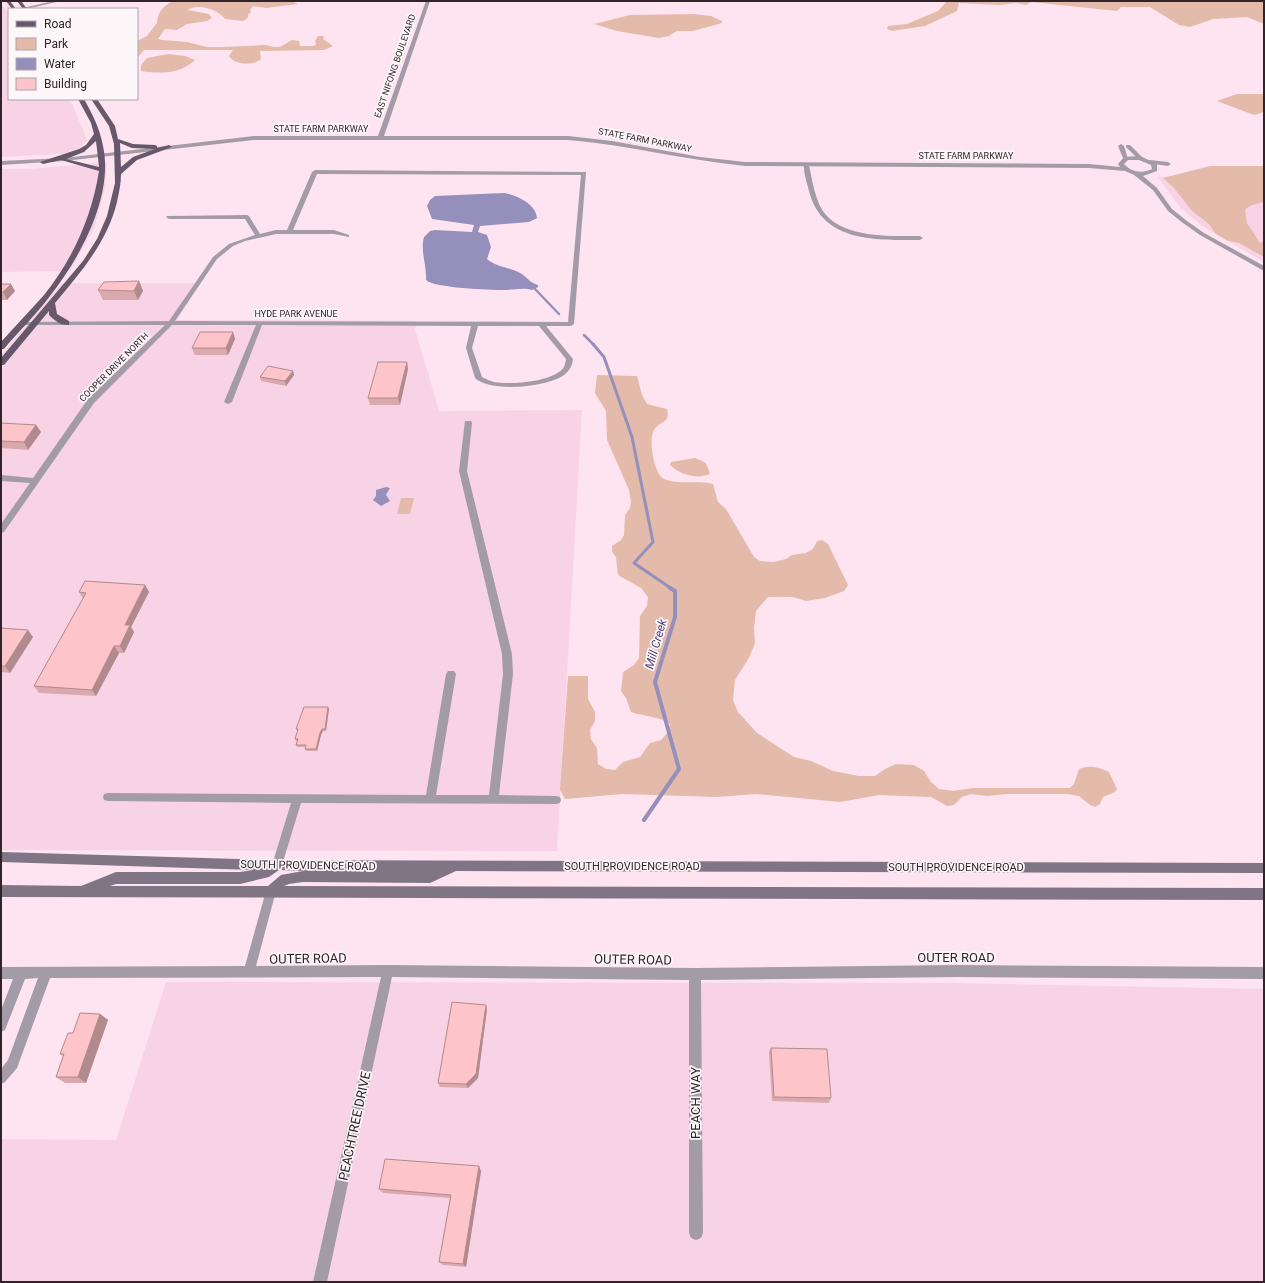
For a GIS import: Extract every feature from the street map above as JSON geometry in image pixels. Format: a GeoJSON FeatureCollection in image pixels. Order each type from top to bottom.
{"type":"FeatureCollection","features":[{"type":"Feature","properties":{"kind":"main road"},"geometry":{"type":"LineString","coordinates":[[19,1],[25,8]]}},
{"type":"Feature","properties":{"kind":"main road"},"geometry":{"type":"LineString","coordinates":[[1,347],[52,287],[85,234],[93,212],[101,183],[103,155],[98,133],[88,110],[81,100]]}},
{"type":"Feature","properties":{"kind":"main road"},"geometry":{"type":"LineString","coordinates":[[1,363],[86,262],[100,239],[116,197],[118,173],[117,140],[112,126],[95,100]]}},
{"type":"Feature","properties":{"kind":"main road"},"geometry":{"type":"LineString","coordinates":[[43,162],[81,151],[89,146],[98,133]]}},
{"type":"Feature","properties":{"kind":"main road"},"geometry":{"type":"LineString","coordinates":[[117,140],[140,147],[168,147]]}},
{"type":"Feature","properties":{"kind":"main road"},"geometry":{"type":"LineString","coordinates":[[118,173],[130,160],[168,147]]}},
{"type":"Feature","properties":{"kind":"main road"},"geometry":{"type":"LineString","coordinates":[[64,160],[88,165],[102,170]]}},
{"type":"Feature","properties":{"kind":"main road"},"geometry":{"type":"LineString","coordinates":[[52,303],[53,315],[66,323]]}},
{"type":"Feature","properties":{"kind":"main road","name":"SOUTH PROVIDENCE ROAD"},"geometry":{"type":"LineString","coordinates":[[1,857],[277,865],[1264,868]]}},
{"type":"Feature","properties":{"kind":"main road"},"geometry":{"type":"LineString","coordinates":[[78,891],[116,878],[240,878],[269,872],[277,865]]}},
{"type":"Feature","properties":{"kind":"main road"},"geometry":{"type":"LineString","coordinates":[[271,891],[278,882],[288,878],[303,876],[430,876],[456,866]]}},
{"type":"Feature","properties":{"kind":"main road"},"geometry":{"type":"LineString","coordinates":[[1,891],[1264,894]]}},
{"type":"Feature","properties":{"kind":"street"},"geometry":{"type":"LineString","coordinates":[[25,8],[58,1]]}},
{"type":"Feature","properties":{"kind":"street","name":"EAST NIFONG BOULEVARD"},"geometry":{"type":"LineString","coordinates":[[381,138],[428,1]]}},
{"type":"Feature","properties":{"kind":"street"},"geometry":{"type":"LineString","coordinates":[[351,138],[376,130],[387,121],[393,130],[412,138]]}},
{"type":"Feature","properties":{"kind":"street","name":"STATE FARM PARKWAY"},"geometry":{"type":"LineString","coordinates":[[1,162],[43,162],[214,140],[254,138],[591,139],[709,161],[745,164],[1089,166],[1126,169],[1136,173]]}},
{"type":"Feature","properties":{"kind":"street"},"geometry":{"type":"LineString","coordinates":[[1121,146],[1124,160],[1122,166],[1126,169]]}},
{"type":"Feature","properties":{"kind":"street"},"geometry":{"type":"LineString","coordinates":[[1128,146],[1140,158],[1169,166],[1154,171],[1136,173]]}},
{"type":"Feature","properties":{"kind":"street","name":"STATE FARM PARKWAY"},"geometry":{"type":"LineString","coordinates":[[1089,166],[1140,158]]}},
{"type":"Feature","properties":{"kind":"street"},"geometry":{"type":"LineString","coordinates":[[1150,162],[1156,167],[1151,177],[1156,184],[1155,189]]}},
{"type":"Feature","properties":{"kind":"street"},"geometry":{"type":"LineString","coordinates":[[806,165],[814,200],[820,213],[832,223],[849,232],[883,238],[920,238]]}},
{"type":"Feature","properties":{"kind":"street","name":"HYDE PARK AVENUE"},"geometry":{"type":"LineString","coordinates":[[21,323],[572,324],[584,173],[315,172],[289,232]]}},
{"type":"Feature","properties":{"kind":"street"},"geometry":{"type":"LineString","coordinates":[[1136,173],[1155,189],[1170,210],[1185,222],[1202,234],[1264,269]]}},
{"type":"Feature","properties":{"kind":"street"},"geometry":{"type":"LineString","coordinates":[[169,217],[247,217],[258,235]]}},
{"type":"Feature","properties":{"kind":"street","name":"COOPER DRIVE NORTH"},"geometry":{"type":"LineString","coordinates":[[1,530],[91,401],[171,323],[215,258],[231,245],[258,235],[289,232],[334,232],[348,236]]}},
{"type":"Feature","properties":{"kind":"street"},"geometry":{"type":"LineString","coordinates":[[228,402],[260,323]]}},
{"type":"Feature","properties":{"kind":"street"},"geometry":{"type":"LineString","coordinates":[[475,324],[469,348],[479,378],[491,384],[512,384],[555,378],[567,371],[570,365],[570,359],[540,324]]}},
{"type":"Feature","properties":{"kind":"street"},"geometry":{"type":"LineString","coordinates":[[468,423],[463,471],[507,654],[508,674],[494,799]]}},
{"type":"Feature","properties":{"kind":"street"},"geometry":{"type":"LineString","coordinates":[[1,478],[36,481]]}},
{"type":"Feature","properties":{"kind":"street"},"geometry":{"type":"LineString","coordinates":[[430,798],[451,674]]}},
{"type":"Feature","properties":{"kind":"street"},"geometry":{"type":"LineString","coordinates":[[108,797],[556,800]]}},
{"type":"Feature","properties":{"kind":"street"},"geometry":{"type":"LineString","coordinates":[[277,865],[297,799]]}},
{"type":"Feature","properties":{"kind":"street"},"geometry":{"type":"LineString","coordinates":[[249,972],[271,891]]}},
{"type":"Feature","properties":{"kind":"street","name":"OUTER ROAD"},"geometry":{"type":"LineString","coordinates":[[1,973],[388,970],[694,974],[958,971],[1264,974]]}},
{"type":"Feature","properties":{"kind":"street","name":"PEACHTREE DRIVE"},"geometry":{"type":"LineString","coordinates":[[320,1282],[388,970]]}},
{"type":"Feature","properties":{"kind":"street"},"geometry":{"type":"LineString","coordinates":[[1,1026],[21,973]]}},
{"type":"Feature","properties":{"kind":"street"},"geometry":{"type":"LineString","coordinates":[[1,1078],[13,1064],[46,973]]}},
{"type":"Feature","properties":{"kind":"street","name":"PEACH WAY"},"geometry":{"type":"LineString","coordinates":[[694,974],[696,1233]]}},
{"type":"Feature","properties":{"kind":"shaded area"},"geometry":{"type":"Polygon","coordinates":[[[1,3],[8,13],[8,100],[70,100],[87,140],[80,148],[62,154],[1,157],[1,3]]]}},
{"type":"Feature","properties":{"kind":"shaded area"},"geometry":{"type":"Polygon","coordinates":[[[107,162],[105,189],[94,228],[70,271],[1,272],[1,169],[30,169],[107,162]]]}},
{"type":"Feature","properties":{"kind":"shaded area"},"geometry":{"type":"Polygon","coordinates":[[[1264,176],[1264,262],[1202,226],[1179,206],[1158,177],[1264,176]]]}},
{"type":"Feature","properties":{"kind":"shaded area"},"geometry":{"type":"Polygon","coordinates":[[[62,283],[200,283],[177,320],[417,321],[415,329],[439,411],[582,410],[557,851],[1,850],[1,355],[62,283]]]}},
{"type":"Feature","properties":{"kind":"shaded area"},"geometry":{"type":"Polygon","coordinates":[[[166,982],[951,983],[1264,989],[1264,1282],[1,1282],[1,1139],[116,1140],[166,982]]]}},
{"type":"Feature","properties":{"kind":"green space"},"geometry":{"type":"Polygon","coordinates":[[[173,1],[291,1],[298,4],[266,8],[253,6],[250,10],[251,12],[248,15],[248,18],[243,21],[225,19],[218,12],[208,8],[192,8],[187,10],[209,14],[212,18],[207,21],[187,24],[177,30],[165,29],[158,39],[162,40],[187,42],[207,47],[266,45],[280,47],[292,40],[299,41],[300,46],[314,46],[318,36],[324,36],[323,39],[333,46],[324,50],[260,51],[261,59],[249,64],[239,63],[232,59],[229,56],[233,50],[144,50],[138,57],[138,40],[147,36],[157,23],[158,16],[167,5],[173,1]]]}},
{"type":"Feature","properties":{"kind":"green space"},"geometry":{"type":"Polygon","coordinates":[[[947,1],[1264,1],[1264,24],[1247,17],[1213,19],[1190,27],[1179,25],[1150,7],[1121,7],[1117,11],[1031,2],[1026,5],[1016,3],[999,5],[959,3],[957,11],[925,26],[892,31],[887,29],[888,26],[907,24],[938,11],[947,1]]]}},
{"type":"Feature","properties":{"kind":"green space"},"geometry":{"type":"Polygon","coordinates":[[[693,14],[711,16],[722,21],[722,23],[693,31],[677,31],[669,36],[659,38],[617,31],[594,24],[630,15],[693,14]]]}},
{"type":"Feature","properties":{"kind":"green space"},"geometry":{"type":"Polygon","coordinates":[[[168,54],[185,56],[195,60],[183,68],[170,72],[156,73],[141,71],[141,65],[147,58],[168,54]]]}},
{"type":"Feature","properties":{"kind":"green space"},"geometry":{"type":"Polygon","coordinates":[[[1237,94],[1264,94],[1264,112],[1254,115],[1217,101],[1237,94]]]}},
{"type":"Feature","properties":{"kind":"green space"},"geometry":{"type":"Polygon","coordinates":[[[1210,166],[1264,166],[1264,201],[1245,210],[1247,223],[1260,243],[1264,241],[1264,257],[1239,243],[1226,240],[1215,233],[1209,224],[1192,211],[1174,188],[1163,178],[1210,166]]]}},
{"type":"Feature","properties":{"kind":"green space"},"geometry":{"type":"Polygon","coordinates":[[[597,375],[637,376],[642,395],[647,404],[667,409],[668,417],[656,427],[652,435],[652,449],[657,471],[660,476],[670,481],[713,484],[718,502],[726,509],[754,557],[760,561],[774,562],[786,559],[792,555],[806,553],[813,549],[817,541],[822,540],[828,544],[848,585],[844,591],[825,598],[806,601],[793,597],[768,597],[756,611],[754,628],[755,643],[749,658],[735,680],[733,700],[738,712],[757,733],[794,757],[811,761],[833,771],[859,776],[875,776],[896,764],[914,765],[924,771],[931,782],[939,789],[953,791],[973,788],[1070,788],[1074,784],[1079,769],[1090,767],[1109,772],[1117,789],[1115,792],[1103,797],[1100,804],[1095,807],[1079,796],[1067,794],[1007,794],[987,796],[971,794],[962,797],[954,805],[947,806],[931,797],[879,795],[840,802],[757,794],[716,797],[623,794],[565,799],[560,790],[568,676],[588,676],[588,699],[595,712],[595,721],[590,730],[591,739],[597,748],[598,764],[606,769],[615,770],[623,762],[640,757],[650,743],[661,740],[669,731],[670,724],[657,718],[631,712],[626,698],[621,691],[623,672],[634,665],[639,658],[640,616],[647,606],[648,597],[641,588],[618,575],[616,557],[612,552],[612,546],[621,540],[624,535],[625,515],[630,508],[631,502],[629,490],[607,440],[606,411],[595,393],[597,375]]]}},
{"type":"Feature","properties":{"kind":"green space"},"geometry":{"type":"Polygon","coordinates":[[[695,458],[706,463],[710,474],[705,476],[688,475],[678,471],[670,465],[671,462],[695,458]]]}},
{"type":"Feature","properties":{"kind":"green space"},"geometry":{"type":"Polygon","coordinates":[[[401,498],[414,498],[410,514],[397,514],[401,498]]]}},
{"type":"Feature","properties":{"kind":"water"},"geometry":{"type":"Polygon","coordinates":[[[504,193],[519,198],[529,204],[536,213],[537,218],[529,222],[480,226],[478,232],[487,235],[491,247],[487,259],[494,264],[520,273],[538,285],[538,287],[532,290],[475,289],[440,285],[426,280],[426,269],[423,253],[424,237],[430,231],[435,230],[472,232],[474,225],[432,219],[427,206],[430,200],[435,196],[504,193]]]}},
{"type":"Feature","properties":{"kind":"water"},"geometry":{"type":"Polygon","coordinates":[[[386,487],[390,488],[386,495],[390,501],[381,506],[373,500],[376,496],[376,490],[386,487]]]}},
{"type":"Feature","properties":{"kind":"building"},"geometry":{"type":"Polygon","coordinates":[[[139,281],[134,291],[98,290],[104,282],[139,281]]]}},
{"type":"Feature","properties":{"kind":"building"},"geometry":{"type":"Polygon","coordinates":[[[1,284],[11,284],[1,293],[1,284]]]}},
{"type":"Feature","properties":{"kind":"building"},"geometry":{"type":"Polygon","coordinates":[[[200,332],[233,332],[226,348],[192,348],[200,332]]]}},
{"type":"Feature","properties":{"kind":"building"},"geometry":{"type":"Polygon","coordinates":[[[378,362],[407,362],[398,398],[368,398],[378,362]]]}},
{"type":"Feature","properties":{"kind":"building"},"geometry":{"type":"Polygon","coordinates":[[[268,366],[293,371],[285,381],[260,377],[268,366]]]}},
{"type":"Feature","properties":{"kind":"building"},"geometry":{"type":"Polygon","coordinates":[[[1,423],[36,425],[24,442],[1,441],[1,423]]]}},
{"type":"Feature","properties":{"kind":"building"},"geometry":{"type":"Polygon","coordinates":[[[85,581],[145,585],[125,625],[130,625],[120,646],[114,646],[92,690],[34,686],[86,593],[79,592],[85,581]]]}},
{"type":"Feature","properties":{"kind":"building"},"geometry":{"type":"Polygon","coordinates":[[[1,628],[28,630],[5,666],[1,666],[1,628]]]}},
{"type":"Feature","properties":{"kind":"building"},"geometry":{"type":"Polygon","coordinates":[[[304,707],[328,707],[325,729],[322,729],[320,733],[316,749],[305,749],[306,745],[296,745],[298,739],[295,739],[298,729],[296,729],[304,707]]]}},
{"type":"Feature","properties":{"kind":"building"},"geometry":{"type":"Polygon","coordinates":[[[452,1002],[486,1005],[476,1074],[466,1084],[438,1083],[452,1002]]]}},
{"type":"Feature","properties":{"kind":"building"},"geometry":{"type":"Polygon","coordinates":[[[80,1013],[100,1014],[78,1077],[56,1077],[64,1054],[60,1054],[68,1033],[73,1033],[80,1013]]]}},
{"type":"Feature","properties":{"kind":"building"},"geometry":{"type":"Polygon","coordinates":[[[771,1048],[827,1049],[831,1098],[774,1097],[771,1048]]]}},
{"type":"Feature","properties":{"kind":"building"},"geometry":{"type":"Polygon","coordinates":[[[385,1159],[479,1166],[463,1264],[439,1262],[451,1195],[379,1189],[385,1159]]]}},
{"type":"Feature","properties":{"kind":"waterway","name":"Mill Creek"},"geometry":{"type":"LineString","coordinates":[[535,289],[559,314]]}},
{"type":"Feature","properties":{"kind":"waterway","name":"Mill Creek"},"geometry":{"type":"LineString","coordinates":[[584,335],[593,344]]}},
{"type":"Feature","properties":{"kind":"waterway","name":"Mill Creek"},"geometry":{"type":"LineString","coordinates":[[593,344],[604,357],[632,437],[653,542],[634,563],[672,589]]}},
{"type":"Feature","properties":{"kind":"waterway","name":"Mill Creek"},"geometry":{"type":"LineString","coordinates":[[644,820],[679,769],[655,682],[675,617],[675,591],[670,588]]}}]}
